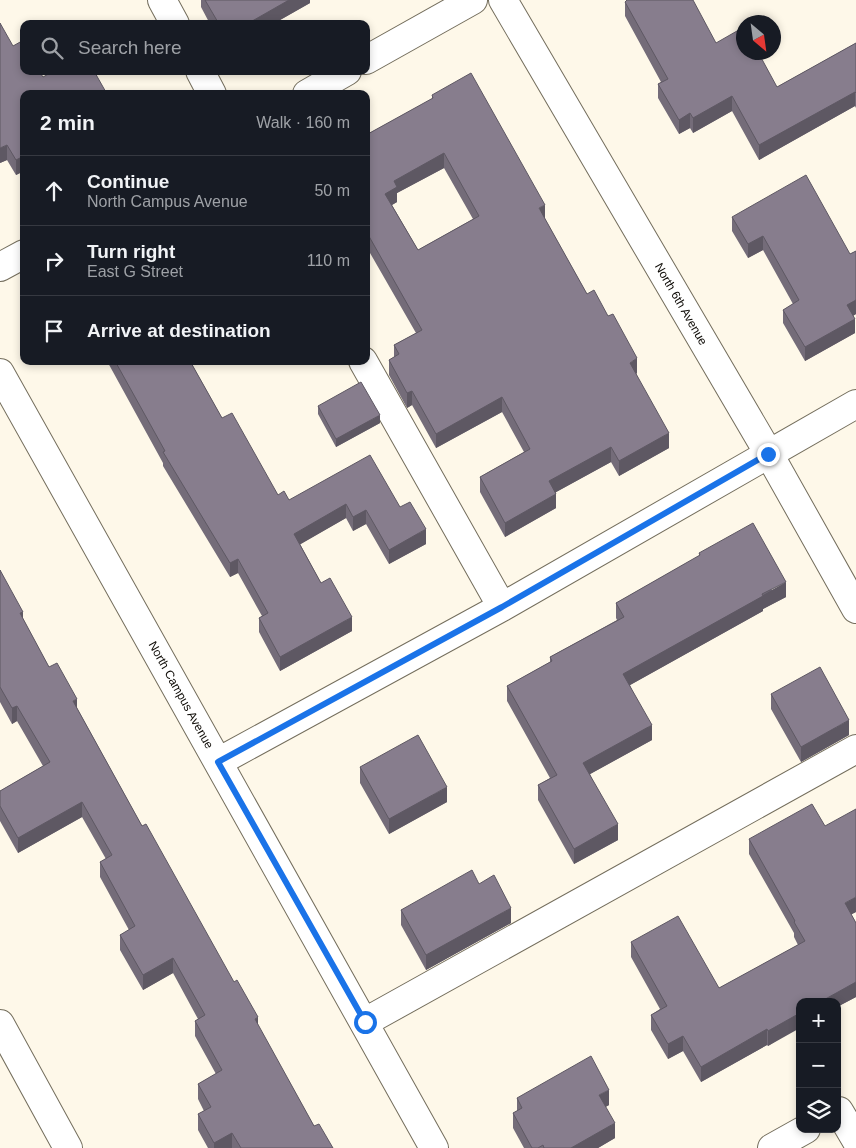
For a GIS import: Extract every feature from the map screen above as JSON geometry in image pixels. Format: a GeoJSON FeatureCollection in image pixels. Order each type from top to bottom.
{"type":"FeatureCollection","features":[{"type":"Feature","properties":{"kind":"street"},"geometry":{"type":"LineString","coordinates":[[162,0],[172,20]]}},
{"type":"Feature","properties":{"kind":"street"},"geometry":{"type":"LineString","coordinates":[[370,58],[473,0]]}},
{"type":"Feature","properties":{"kind":"street","name":"North 6th Avenue"},"geometry":{"type":"LineString","coordinates":[[504,0],[856,609]]}},
{"type":"Feature","properties":{"kind":"street"},"geometry":{"type":"LineString","coordinates":[[202,75],[210,90]]}},
{"type":"Feature","properties":{"kind":"street"},"geometry":{"type":"LineString","coordinates":[[314,90],[340,75]]}},
{"type":"Feature","properties":{"kind":"street"},"geometry":{"type":"LineString","coordinates":[[0,267],[20,256]]}},
{"type":"Feature","properties":{"kind":"street"},"geometry":{"type":"LineString","coordinates":[[365,365],[502,607]]}},
{"type":"Feature","properties":{"kind":"street","name":"North Campus Avenue"},"geometry":{"type":"LineString","coordinates":[[0,372],[434,1148]]}},
{"type":"Feature","properties":{"kind":"street"},"geometry":{"type":"LineString","coordinates":[[218,762],[502,607],[856,404]]}},
{"type":"Feature","properties":{"kind":"street"},"geometry":{"type":"LineString","coordinates":[[365,1022],[856,750]]}},
{"type":"Feature","properties":{"kind":"street"},"geometry":{"type":"LineString","coordinates":[[0,1024],[68,1148]]}},
{"type":"Feature","properties":{"kind":"street"},"geometry":{"type":"LineString","coordinates":[[844,1108],[856,1140]]}},
{"type":"Feature","properties":{"kind":"street"},"geometry":{"type":"LineString","coordinates":[[772,1148],[799,1133]]}},
{"type":"Feature","properties":{"kind":"building"},"geometry":{"type":"Polygon","coordinates":[[[205,0],[289,0],[254,20],[217,20],[205,0]]]}},
{"type":"Feature","properties":{"kind":"building"},"geometry":{"type":"Polygon","coordinates":[[[627,0],[693,0],[716,43],[736,32],[736,60],[762,60],[777,87],[856,43],[856,93],[759,145],[732,96],[693,118],[690,113],[679,120],[658,84],[668,79],[625,2],[627,0]]]}},
{"type":"Feature","properties":{"kind":"building"},"geometry":{"type":"Polygon","coordinates":[[[0,23],[13,46],[20,42],[20,75],[42,75],[43,77],[47,75],[96,75],[105,90],[20,90],[20,158],[16,160],[7,145],[0,148],[0,23]]]}},
{"type":"Feature","properties":{"kind":"building"},"geometry":{"type":"Polygon","coordinates":[[[471,73],[545,205],[539,208],[587,294],[594,290],[608,316],[613,314],[637,358],[630,363],[669,433],[619,461],[611,447],[549,481],[556,494],[505,523],[480,477],[530,449],[502,397],[436,434],[412,391],[407,393],[389,360],[399,354],[394,345],[422,330],[370,238],[370,133],[433,98],[432,95],[471,73]],[[444,153],[394,181],[397,187],[385,194],[418,250],[479,216],[444,153]]]}},
{"type":"Feature","properties":{"kind":"building"},"geometry":{"type":"Polygon","coordinates":[[[806,175],[850,254],[856,251],[856,300],[847,305],[855,319],[805,347],[783,310],[799,300],[763,236],[748,244],[732,217],[806,175]]]}},
{"type":"Feature","properties":{"kind":"building"},"geometry":{"type":"Polygon","coordinates":[[[117,365],[192,365],[222,418],[232,413],[278,495],[284,491],[289,500],[370,455],[400,507],[410,502],[426,529],[389,550],[366,510],[353,517],[346,504],[294,534],[321,583],[330,578],[352,617],[280,657],[259,618],[268,613],[238,559],[230,563],[163,452],[165,451],[117,365]]]}},
{"type":"Feature","properties":{"kind":"building"},"geometry":{"type":"Polygon","coordinates":[[[361,382],[380,415],[336,439],[318,406],[361,382]]]}},
{"type":"Feature","properties":{"kind":"building"},"geometry":{"type":"Polygon","coordinates":[[[753,523],[786,582],[623,674],[652,725],[583,763],[618,824],[574,849],[538,785],[557,775],[507,686],[552,661],[550,657],[624,617],[616,603],[753,523]]]}},
{"type":"Feature","properties":{"kind":"building"},"geometry":{"type":"Polygon","coordinates":[[[0,570],[23,612],[20,613],[49,667],[57,663],[77,699],[73,701],[142,826],[146,824],[234,982],[237,980],[258,1017],[255,1019],[314,1126],[319,1124],[333,1148],[241,1148],[232,1133],[214,1143],[198,1114],[211,1107],[198,1084],[222,1070],[195,1021],[205,1015],[173,958],[143,975],[120,935],[135,926],[100,862],[112,855],[82,802],[18,838],[0,806],[0,791],[50,762],[17,706],[12,708],[0,687],[0,570]]]}},
{"type":"Feature","properties":{"kind":"building"},"geometry":{"type":"Polygon","coordinates":[[[820,667],[849,720],[801,747],[771,694],[820,667]]]}},
{"type":"Feature","properties":{"kind":"building"},"geometry":{"type":"Polygon","coordinates":[[[418,735],[447,787],[389,819],[360,767],[418,735]]]}},
{"type":"Feature","properties":{"kind":"building"},"geometry":{"type":"Polygon","coordinates":[[[812,804],[825,826],[856,809],[856,897],[845,903],[856,923],[856,982],[827,998],[796,998],[796,1015],[768,1031],[767,1029],[701,1067],[683,1036],[668,1044],[651,1015],[667,1006],[631,942],[678,916],[719,988],[805,941],[749,839],[812,804]]]}},
{"type":"Feature","properties":{"kind":"building"},"geometry":{"type":"Polygon","coordinates":[[[472,870],[479,884],[494,875],[511,908],[426,955],[401,910],[472,870]]]}},
{"type":"Feature","properties":{"kind":"building"},"geometry":{"type":"Polygon","coordinates":[[[591,1056],[609,1090],[599,1095],[615,1123],[571,1148],[544,1148],[543,1145],[538,1148],[532,1148],[513,1113],[522,1108],[517,1098],[591,1056]]]}},
{"type":"Feature","properties":{"kind":"route"},"geometry":{"type":"LineString","coordinates":[[365,1022],[218,762],[502,607],[768,454]]}}]}
